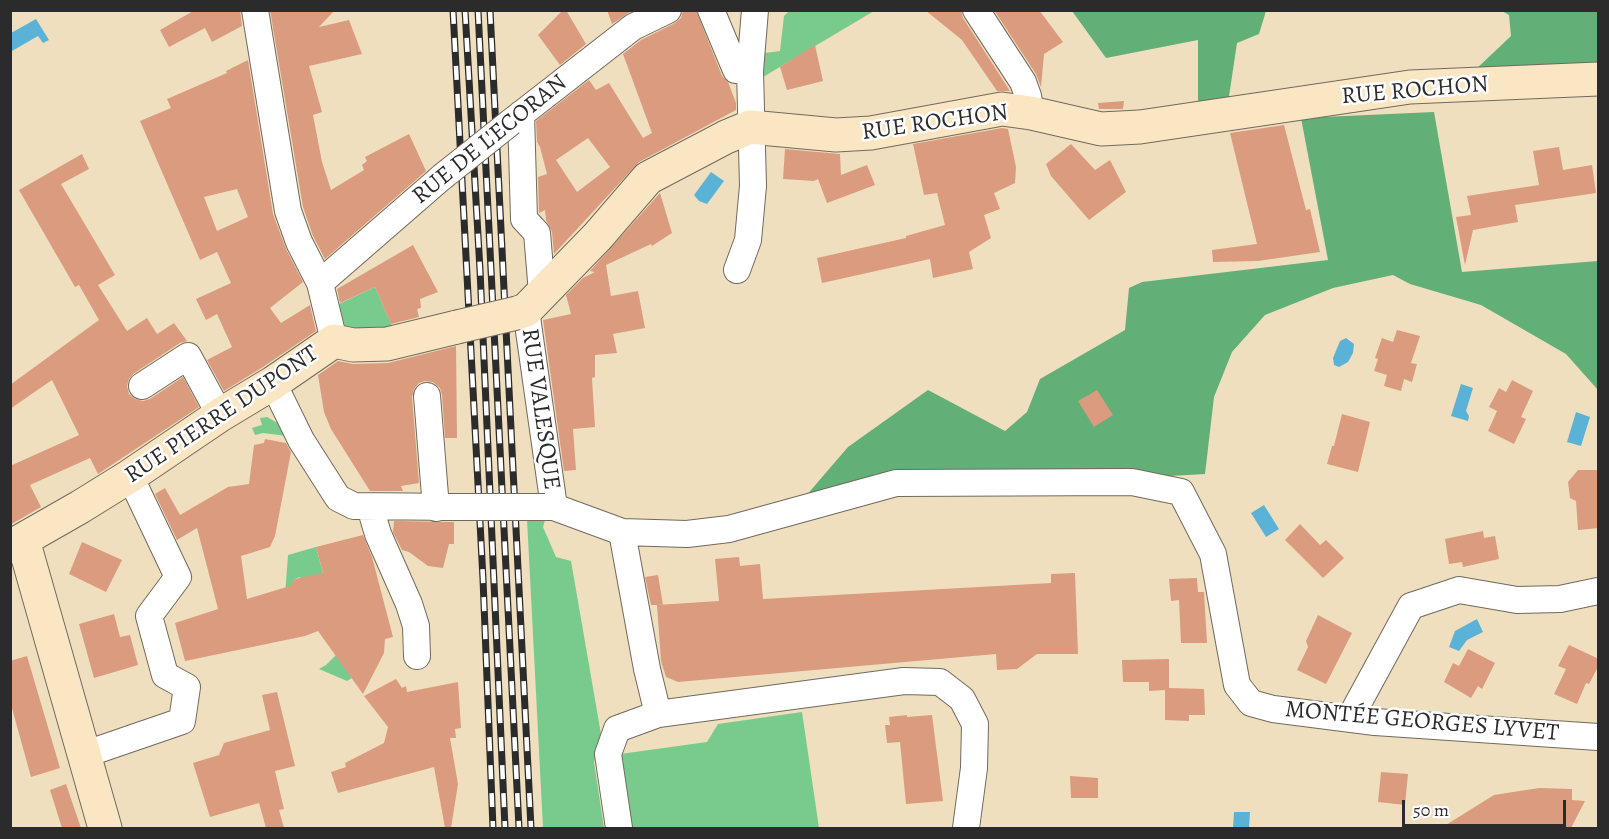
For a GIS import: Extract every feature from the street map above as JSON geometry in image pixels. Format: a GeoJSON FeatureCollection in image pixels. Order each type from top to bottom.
{"type":"FeatureCollection","features":[{"type":"Feature","properties":{"kind":"street"},"geometry":{"type":"LineString","coordinates":[[255,10],[288,211],[298,242],[320,283],[334,341]]}},
{"type":"Feature","properties":{"kind":"street","name":"RUE DE L'ECORAN"},"geometry":{"type":"LineString","coordinates":[[320,283],[441,177],[516,118],[633,27],[668,10]]}},
{"type":"Feature","properties":{"kind":"street"},"geometry":{"type":"LineString","coordinates":[[711,10],[736,70],[750,71]]}},
{"type":"Feature","properties":{"kind":"street"},"geometry":{"type":"LineString","coordinates":[[737,270],[748,240],[753,186],[750,71],[755,10]]}},
{"type":"Feature","properties":{"kind":"street"},"geometry":{"type":"LineString","coordinates":[[976,10],[1023,82],[1030,113]]}},
{"type":"Feature","properties":{"kind":"street","name":"RUE ROCHON"},"geometry":{"type":"LineString","coordinates":[[528,306],[598,236],[648,178],[750,127],[836,135],[871,133],[1002,109],[1101,129],[1140,127],[1410,87],[1599,79]]}},
{"type":"Feature","properties":{"kind":"street","name":"RUE VALESQUE"},"geometry":{"type":"LineString","coordinates":[[516,118],[524,219],[537,233],[528,306],[549,507]]}},
{"type":"Feature","properties":{"kind":"street","name":"RUE PIERRE DUPONT"},"geometry":{"type":"LineString","coordinates":[[17,544],[130,476],[334,341],[353,345],[387,345],[528,306]]}},
{"type":"Feature","properties":{"kind":"street"},"geometry":{"type":"LineString","coordinates":[[142,386],[188,356],[220,415]]}},
{"type":"Feature","properties":{"kind":"street","name":"MONTÉE GEORGES LYVET"},"geometry":{"type":"LineString","coordinates":[[273,383],[301,440],[338,498],[354,506],[549,507],[622,532],[687,534],[729,529],[896,483],[1132,482],[1181,492],[1213,554],[1237,685],[1251,703],[1273,709],[1376,722],[1599,737]]}},
{"type":"Feature","properties":{"kind":"street"},"geometry":{"type":"LineString","coordinates":[[427,396],[448,508]]}},
{"type":"Feature","properties":{"kind":"street"},"geometry":{"type":"LineString","coordinates":[[83,755],[182,721],[187,687],[165,675],[149,616],[178,578],[130,476]]}},
{"type":"Feature","properties":{"kind":"street"},"geometry":{"type":"LineString","coordinates":[[370,507],[378,534],[409,604],[416,626],[417,656]]}},
{"type":"Feature","properties":{"kind":"street"},"geometry":{"type":"LineString","coordinates":[[622,532],[647,669],[658,714]]}},
{"type":"Feature","properties":{"kind":"street"},"geometry":{"type":"LineString","coordinates":[[17,544],[105,828]]}},
{"type":"Feature","properties":{"kind":"street"},"geometry":{"type":"LineString","coordinates":[[1350,718],[1411,606],[1459,590],[1517,600],[1560,598],[1599,591]]}},
{"type":"Feature","properties":{"kind":"street"},"geometry":{"type":"LineString","coordinates":[[619,828],[608,754],[617,729],[658,714],[904,681],[940,682],[962,699],[975,724],[974,768],[966,828]]}},
{"type":"Feature","properties":{"kind":"green space"},"geometry":{"type":"Polygon","coordinates":[[[789,11],[874,11],[763,77],[765,53],[780,51],[784,16],[789,11]]]}},
{"type":"Feature","properties":{"kind":"green space"},"geometry":{"type":"Polygon","coordinates":[[[1072,11],[1266,11],[1259,34],[1237,43],[1228,103],[1198,106],[1198,40],[1106,58],[1072,11]]]}},
{"type":"Feature","properties":{"kind":"green space"},"geometry":{"type":"Polygon","coordinates":[[[1502,11],[1598,11],[1598,67],[1473,72],[1511,36],[1509,15],[1502,11]]]}},
{"type":"Feature","properties":{"kind":"green space"},"geometry":{"type":"Polygon","coordinates":[[[1434,112],[1462,272],[1598,261],[1598,390],[1566,354],[1481,305],[1410,284],[1393,275],[1333,288],[1265,315],[1232,352],[1214,397],[1205,474],[1170,476],[913,471],[799,504],[848,447],[928,390],[1005,431],[1027,412],[1040,379],[1125,330],[1129,288],[1142,282],[1328,260],[1301,118],[1434,112]]]}},
{"type":"Feature","properties":{"kind":"green space"},"geometry":{"type":"Polygon","coordinates":[[[375,287],[395,333],[376,336],[345,327],[339,304],[375,287]]]}},
{"type":"Feature","properties":{"kind":"green space"},"geometry":{"type":"Polygon","coordinates":[[[267,417],[281,425],[287,436],[263,433],[255,435],[252,428],[262,425],[260,418],[267,417]]]}},
{"type":"Feature","properties":{"kind":"green space"},"geometry":{"type":"Polygon","coordinates":[[[527,519],[545,520],[543,527],[556,557],[571,561],[601,734],[594,762],[604,828],[543,828],[527,519]]]}},
{"type":"Feature","properties":{"kind":"green space"},"geometry":{"type":"Polygon","coordinates":[[[316,547],[324,577],[301,581],[300,577],[295,579],[285,596],[288,555],[316,547]]]}},
{"type":"Feature","properties":{"kind":"green space"},"geometry":{"type":"Polygon","coordinates":[[[336,655],[352,678],[347,681],[319,669],[336,655]]]}},
{"type":"Feature","properties":{"kind":"green space"},"geometry":{"type":"Polygon","coordinates":[[[802,712],[819,828],[631,828],[620,754],[707,742],[718,724],[802,712]]]}},
{"type":"Feature","properties":{"kind":"water"},"geometry":{"type":"Polygon","coordinates":[[[36,19],[49,40],[43,43],[38,36],[12,51],[11,33],[36,19]]]}},
{"type":"Feature","properties":{"kind":"water"},"geometry":{"type":"Polygon","coordinates":[[[711,172],[724,181],[707,204],[699,201],[694,195],[711,172]]]}},
{"type":"Feature","properties":{"kind":"water"},"geometry":{"type":"Polygon","coordinates":[[[1346,338],[1354,344],[1353,353],[1348,362],[1339,367],[1334,365],[1333,358],[1340,341],[1346,338]]]}},
{"type":"Feature","properties":{"kind":"water"},"geometry":{"type":"Polygon","coordinates":[[[1461,384],[1473,388],[1466,411],[1469,416],[1468,421],[1451,416],[1461,384]]]}},
{"type":"Feature","properties":{"kind":"water"},"geometry":{"type":"Polygon","coordinates":[[[1576,412],[1590,417],[1581,446],[1567,442],[1576,412]]]}},
{"type":"Feature","properties":{"kind":"water"},"geometry":{"type":"Polygon","coordinates":[[[1264,505],[1279,529],[1266,537],[1251,513],[1264,505]]]}},
{"type":"Feature","properties":{"kind":"water"},"geometry":{"type":"Polygon","coordinates":[[[1477,619],[1483,632],[1467,640],[1459,651],[1449,647],[1455,631],[1477,619]]]}},
{"type":"Feature","properties":{"kind":"water"},"geometry":{"type":"Polygon","coordinates":[[[1234,812],[1250,812],[1249,828],[1233,828],[1234,812]]]}},
{"type":"Feature","properties":{"kind":"building"},"geometry":{"type":"Polygon","coordinates":[[[195,10],[240,10],[242,26],[212,42],[205,28],[169,47],[160,30],[195,10]]]}},
{"type":"Feature","properties":{"kind":"building"},"geometry":{"type":"Polygon","coordinates":[[[270,10],[335,10],[319,27],[349,20],[362,54],[309,66],[322,112],[313,115],[322,162],[331,190],[364,170],[362,165],[367,161],[365,157],[409,134],[426,171],[325,259],[313,236],[303,207],[270,10]]]}},
{"type":"Feature","properties":{"kind":"building"},"geometry":{"type":"Polygon","coordinates":[[[563,10],[566,10],[586,44],[560,65],[538,35],[563,10]]]}},
{"type":"Feature","properties":{"kind":"building"},"geometry":{"type":"Polygon","coordinates":[[[607,10],[633,10],[612,24],[607,10]]]}},
{"type":"Feature","properties":{"kind":"building"},"geometry":{"type":"Polygon","coordinates":[[[683,10],[696,10],[722,76],[728,82],[736,103],[736,110],[639,162],[554,254],[552,232],[546,220],[545,210],[539,213],[538,177],[547,174],[537,142],[536,121],[589,80],[596,90],[609,83],[643,138],[652,133],[623,54],[641,40],[681,18],[683,10]],[[588,138],[556,160],[577,192],[610,167],[588,138]]]}},
{"type":"Feature","properties":{"kind":"building"},"geometry":{"type":"Polygon","coordinates":[[[925,10],[961,10],[963,18],[1010,91],[997,91],[962,40],[925,10]]]}},
{"type":"Feature","properties":{"kind":"building"},"geometry":{"type":"Polygon","coordinates":[[[994,10],[1039,10],[1063,42],[1044,54],[1041,87],[1036,74],[994,10]]]}},
{"type":"Feature","properties":{"kind":"building"},"geometry":{"type":"Polygon","coordinates":[[[815,45],[823,81],[787,90],[780,67],[815,45]]]}},
{"type":"Feature","properties":{"kind":"building"},"geometry":{"type":"Polygon","coordinates":[[[248,60],[273,214],[286,249],[303,282],[270,308],[281,323],[310,305],[316,331],[224,391],[207,360],[232,347],[217,314],[206,320],[196,299],[231,283],[217,252],[200,260],[140,121],[171,108],[167,99],[227,73],[226,71],[248,60]],[[237,189],[204,197],[217,231],[248,217],[237,189]]]}},
{"type":"Feature","properties":{"kind":"building"},"geometry":{"type":"Polygon","coordinates":[[[1124,101],[1123,109],[1099,109],[1098,103],[1124,101]]]}},
{"type":"Feature","properties":{"kind":"building"},"geometry":{"type":"Polygon","coordinates":[[[1284,125],[1306,210],[1310,209],[1320,252],[1258,261],[1213,262],[1212,250],[1257,244],[1230,133],[1284,125]]]}},
{"type":"Feature","properties":{"kind":"building"},"geometry":{"type":"Polygon","coordinates":[[[1002,128],[1008,129],[1016,167],[1015,183],[994,193],[1000,209],[984,215],[991,238],[969,252],[973,269],[933,278],[930,259],[822,283],[817,258],[906,238],[906,236],[945,225],[937,193],[924,195],[913,144],[1002,128]]]}},
{"type":"Feature","properties":{"kind":"building"},"geometry":{"type":"Polygon","coordinates":[[[1071,144],[1095,170],[1110,160],[1126,192],[1089,220],[1051,176],[1046,164],[1071,144]]]}},
{"type":"Feature","properties":{"kind":"building"},"geometry":{"type":"Polygon","coordinates":[[[1559,147],[1563,170],[1592,165],[1596,193],[1515,205],[1518,222],[1473,230],[1465,265],[1456,217],[1471,215],[1467,196],[1539,185],[1533,151],[1559,147]]]}},
{"type":"Feature","properties":{"kind":"building"},"geometry":{"type":"Polygon","coordinates":[[[785,149],[840,154],[841,175],[867,165],[875,185],[827,203],[818,179],[814,181],[783,179],[785,149]]]}},
{"type":"Feature","properties":{"kind":"building"},"geometry":{"type":"Polygon","coordinates":[[[82,154],[89,169],[61,184],[115,275],[98,285],[127,331],[147,318],[157,334],[174,323],[187,341],[180,343],[133,374],[127,386],[129,394],[143,401],[150,399],[183,377],[199,407],[98,474],[90,458],[30,485],[41,507],[10,525],[10,466],[79,435],[52,380],[10,409],[10,385],[99,320],[79,285],[75,287],[19,190],[82,154]]]}},
{"type":"Feature","properties":{"kind":"building"},"geometry":{"type":"Polygon","coordinates":[[[660,193],[672,233],[652,246],[651,244],[606,265],[611,296],[638,291],[645,328],[613,334],[617,353],[595,355],[595,377],[592,378],[595,427],[573,429],[576,470],[564,471],[543,320],[571,314],[566,295],[583,278],[595,272],[590,271],[660,193]]]}},
{"type":"Feature","properties":{"kind":"building"},"geometry":{"type":"Polygon","coordinates":[[[413,245],[438,292],[420,299],[421,308],[417,309],[419,317],[391,324],[375,287],[340,303],[337,289],[413,245]]]}},
{"type":"Feature","properties":{"kind":"building"},"geometry":{"type":"Polygon","coordinates":[[[1397,330],[1420,336],[1411,363],[1417,364],[1412,382],[1404,379],[1401,391],[1384,386],[1387,375],[1374,371],[1378,359],[1375,358],[1382,338],[1393,342],[1397,330]]]}},
{"type":"Feature","properties":{"kind":"building"},"geometry":{"type":"Polygon","coordinates":[[[456,346],[457,438],[445,438],[440,388],[433,382],[419,383],[412,397],[419,483],[401,486],[403,491],[370,491],[331,429],[324,412],[318,375],[338,361],[353,364],[388,363],[456,346]]]}},
{"type":"Feature","properties":{"kind":"building"},"geometry":{"type":"Polygon","coordinates":[[[1512,380],[1533,391],[1521,417],[1526,419],[1514,444],[1488,431],[1497,411],[1489,407],[1499,388],[1506,392],[1512,380]]]}},
{"type":"Feature","properties":{"kind":"building"},"geometry":{"type":"Polygon","coordinates":[[[1097,390],[1113,415],[1094,427],[1078,401],[1097,390]]]}},
{"type":"Feature","properties":{"kind":"building"},"geometry":{"type":"Polygon","coordinates":[[[1342,414],[1370,422],[1358,472],[1327,464],[1342,414]]]}},
{"type":"Feature","properties":{"kind":"building"},"geometry":{"type":"Polygon","coordinates":[[[265,439],[286,443],[291,452],[275,536],[270,547],[241,556],[247,599],[290,586],[295,579],[323,573],[316,547],[363,535],[372,557],[393,637],[385,639],[384,653],[363,694],[318,631],[305,636],[185,661],[175,623],[218,609],[197,528],[177,540],[155,494],[165,488],[180,515],[228,487],[249,484],[254,445],[264,443],[265,439]]]}},
{"type":"Feature","properties":{"kind":"building"},"geometry":{"type":"Polygon","coordinates":[[[1578,470],[1599,470],[1599,528],[1578,530],[1576,501],[1570,498],[1568,482],[1578,470]]]}},
{"type":"Feature","properties":{"kind":"building"},"geometry":{"type":"Polygon","coordinates":[[[394,521],[454,522],[454,544],[449,544],[443,568],[428,566],[409,552],[402,550],[393,532],[394,521]]]}},
{"type":"Feature","properties":{"kind":"building"},"geometry":{"type":"Polygon","coordinates":[[[1300,524],[1320,545],[1326,540],[1344,558],[1323,578],[1285,540],[1300,524]]]}},
{"type":"Feature","properties":{"kind":"building"},"geometry":{"type":"Polygon","coordinates":[[[1483,531],[1484,538],[1495,536],[1499,559],[1463,567],[1462,562],[1449,564],[1445,539],[1483,531]]]}},
{"type":"Feature","properties":{"kind":"building"},"geometry":{"type":"Polygon","coordinates":[[[82,542],[122,560],[106,592],[69,574],[82,542]]]}},
{"type":"Feature","properties":{"kind":"building"},"geometry":{"type":"Polygon","coordinates":[[[739,557],[740,566],[760,564],[763,599],[1051,583],[1051,574],[1075,573],[1078,654],[1037,654],[1017,669],[997,670],[996,654],[678,682],[666,677],[661,661],[657,605],[719,601],[715,559],[739,557]]]}},
{"type":"Feature","properties":{"kind":"building"},"geometry":{"type":"Polygon","coordinates":[[[658,575],[663,605],[651,605],[645,577],[658,575]]]}},
{"type":"Feature","properties":{"kind":"building"},"geometry":{"type":"Polygon","coordinates":[[[1197,578],[1198,592],[1204,592],[1207,643],[1181,643],[1179,600],[1171,601],[1169,579],[1197,578]]]}},
{"type":"Feature","properties":{"kind":"building"},"geometry":{"type":"Polygon","coordinates":[[[114,614],[120,637],[130,635],[138,665],[94,678],[79,624],[114,614]]]}},
{"type":"Feature","properties":{"kind":"building"},"geometry":{"type":"Polygon","coordinates":[[[1318,615],[1352,633],[1326,684],[1297,670],[1308,647],[1306,641],[1318,615]]]}},
{"type":"Feature","properties":{"kind":"building"},"geometry":{"type":"Polygon","coordinates":[[[1569,645],[1599,659],[1599,665],[1589,684],[1586,683],[1577,704],[1554,694],[1566,669],[1558,666],[1569,645]]]}},
{"type":"Feature","properties":{"kind":"building"},"geometry":{"type":"Polygon","coordinates":[[[1468,649],[1495,663],[1482,689],[1478,686],[1471,698],[1444,682],[1453,663],[1459,666],[1468,649]]]}},
{"type":"Feature","properties":{"kind":"building"},"geometry":{"type":"Polygon","coordinates":[[[27,656],[60,768],[31,777],[10,701],[10,661],[27,656]]]}},
{"type":"Feature","properties":{"kind":"building"},"geometry":{"type":"Polygon","coordinates":[[[1169,659],[1169,688],[1204,689],[1205,715],[1189,715],[1189,721],[1165,720],[1165,690],[1149,691],[1149,682],[1123,682],[1122,660],[1169,659]]]}},
{"type":"Feature","properties":{"kind":"building"},"geometry":{"type":"Polygon","coordinates":[[[396,679],[402,688],[406,686],[407,692],[458,682],[461,728],[455,729],[456,738],[450,738],[458,784],[451,828],[445,828],[434,767],[338,793],[331,772],[346,767],[345,763],[384,743],[388,727],[364,696],[396,679]]]}},
{"type":"Feature","properties":{"kind":"building"},"geometry":{"type":"Polygon","coordinates":[[[277,692],[295,766],[275,771],[284,809],[279,810],[284,828],[266,828],[259,803],[210,817],[193,763],[219,755],[224,743],[270,730],[262,695],[277,692]]]}},
{"type":"Feature","properties":{"kind":"building"},"geometry":{"type":"Polygon","coordinates":[[[907,715],[907,717],[932,715],[943,801],[906,804],[900,742],[887,743],[885,725],[890,725],[889,717],[907,715]]]}},
{"type":"Feature","properties":{"kind":"building"},"geometry":{"type":"Polygon","coordinates":[[[1381,772],[1408,774],[1405,805],[1378,802],[1381,772]]]}},
{"type":"Feature","properties":{"kind":"building"},"geometry":{"type":"Polygon","coordinates":[[[1070,776],[1098,778],[1098,798],[1071,798],[1070,776]]]}},
{"type":"Feature","properties":{"kind":"building"},"geometry":{"type":"Polygon","coordinates":[[[66,784],[81,828],[62,828],[50,790],[66,784]]]}},
{"type":"Feature","properties":{"kind":"building"},"geometry":{"type":"Polygon","coordinates":[[[1539,788],[1572,789],[1572,800],[1585,801],[1571,828],[1441,828],[1494,795],[1539,788]]]}},
{"type":"Feature","properties":{"kind":"railway"},"geometry":{"type":"LineString","coordinates":[[453,10],[483,579],[493,828]]}},
{"type":"Feature","properties":{"kind":"railway"},"geometry":{"type":"LineString","coordinates":[[465,10],[480,270],[505,828]]}},
{"type":"Feature","properties":{"kind":"railway"},"geometry":{"type":"LineString","coordinates":[[478,10],[519,828]]}},
{"type":"Feature","properties":{"kind":"railway"},"geometry":{"type":"LineString","coordinates":[[490,10],[531,828]]}}]}
